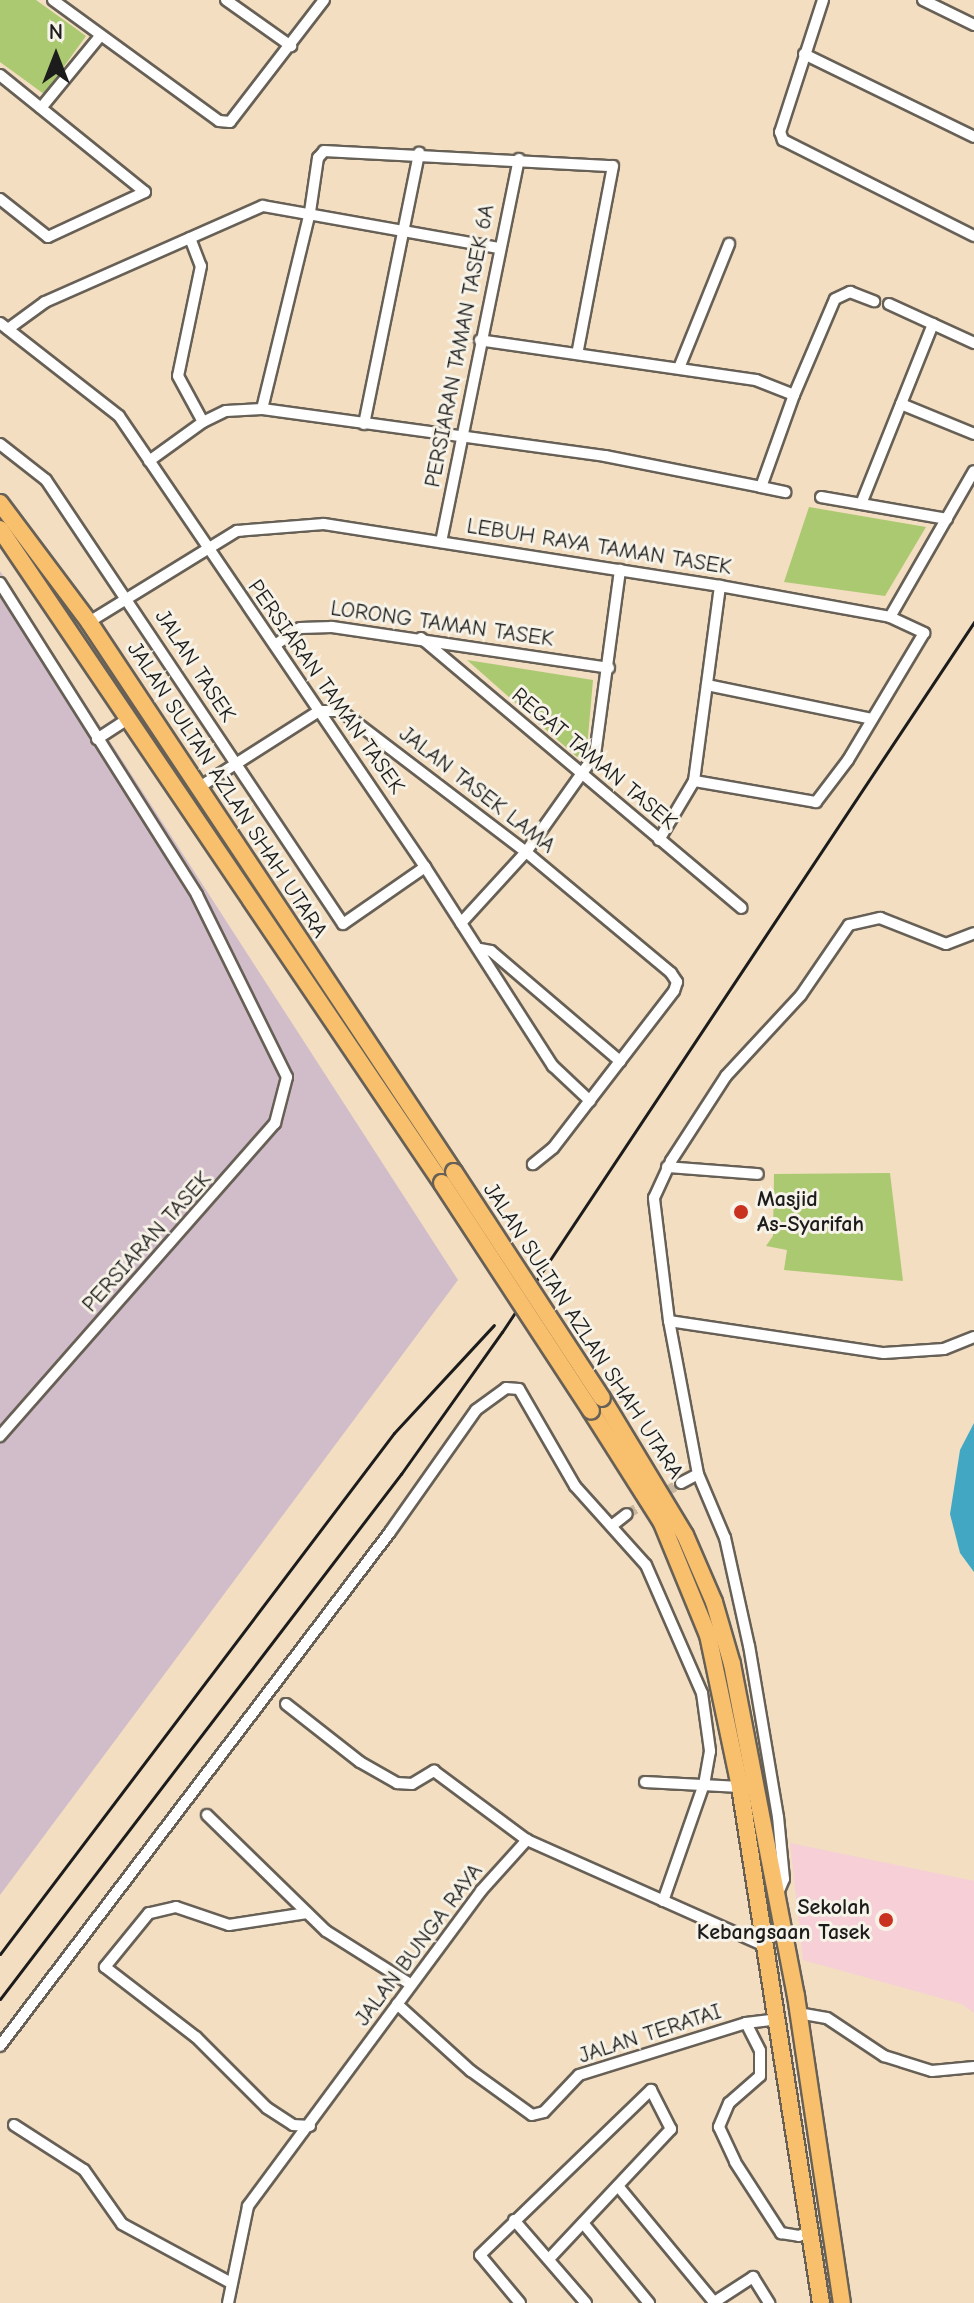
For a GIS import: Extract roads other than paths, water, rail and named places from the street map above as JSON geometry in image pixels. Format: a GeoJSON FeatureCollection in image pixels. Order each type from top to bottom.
{"type":"FeatureCollection","features":[{"type":"Feature","properties":{"kind":"main road","name":"JALAN SULTAN AZLAN SHAH UTARA"},"geometry":{"type":"LineString","coordinates":[[0,503],[89,622],[597,1404],[660,1488],[714,1602],[778,1893],[842,2303]]}},
{"type":"Feature","properties":{"kind":"main road","name":"JALAN SULTAN AZLAN SHAH UTARA"},"geometry":{"type":"LineString","coordinates":[[0,529],[448,1178]]}},
{"type":"Feature","properties":{"kind":"main road","name":"JALAN SULTAN AZLAN SHAH UTARA"},"geometry":{"type":"LineString","coordinates":[[597,1404],[662,1523],[687,1577],[725,1699],[821,2303]]}},
{"type":"Feature","properties":{"kind":"street"},"geometry":{"type":"LineString","coordinates":[[53,0],[219,121],[230,122],[324,0]]}},
{"type":"Feature","properties":{"kind":"street"},"geometry":{"type":"LineString","coordinates":[[226,0],[291,46]]}},
{"type":"Feature","properties":{"kind":"street"},"geometry":{"type":"LineString","coordinates":[[823,0],[780,132],[783,140],[974,236]]}},
{"type":"Feature","properties":{"kind":"street"},"geometry":{"type":"LineString","coordinates":[[923,0],[974,25]]}},
{"type":"Feature","properties":{"kind":"street"},"geometry":{"type":"LineString","coordinates":[[41,108],[101,35]]}},
{"type":"Feature","properties":{"kind":"street"},"geometry":{"type":"LineString","coordinates":[[804,54],[974,137]]}},
{"type":"Feature","properties":{"kind":"street"},"geometry":{"type":"LineString","coordinates":[[0,75],[145,192],[48,237],[0,199]]}},
{"type":"Feature","properties":{"kind":"street"},"geometry":{"type":"LineString","coordinates":[[262,409],[310,212],[321,152],[419,153],[613,166],[577,354]]}},
{"type":"Feature","properties":{"kind":"street"},"geometry":{"type":"LineString","coordinates":[[364,424],[406,230],[419,153]]}},
{"type":"Feature","properties":{"kind":"street","name":"PERSIARAN TAMAN TASEK 6A"},"geometry":{"type":"LineString","coordinates":[[441,542],[519,159]]}},
{"type":"Feature","properties":{"kind":"street"},"geometry":{"type":"LineString","coordinates":[[4,326],[45,302],[263,206],[499,248]]}},
{"type":"Feature","properties":{"kind":"street"},"geometry":{"type":"LineString","coordinates":[[190,238],[201,266],[178,376],[203,422]]}},
{"type":"Feature","properties":{"kind":"street"},"geometry":{"type":"LineString","coordinates":[[679,368],[729,244]]}},
{"type":"Feature","properties":{"kind":"street"},"geometry":{"type":"LineString","coordinates":[[761,487],[794,395],[835,299],[850,292],[874,301]]}},
{"type":"Feature","properties":{"kind":"street"},"geometry":{"type":"LineString","coordinates":[[889,304],[974,343]]}},
{"type":"Feature","properties":{"kind":"street"},"geometry":{"type":"LineString","coordinates":[[861,504],[933,324]]}},
{"type":"Feature","properties":{"kind":"street","name":"PERSIARAN TAMAN TASEK"},"geometry":{"type":"LineString","coordinates":[[4,326],[119,416],[204,547],[275,645],[480,949],[553,1066],[590,1101]]}},
{"type":"Feature","properties":{"kind":"street"},"geometry":{"type":"LineString","coordinates":[[480,340],[756,380],[794,395]]}},
{"type":"Feature","properties":{"kind":"street"},"geometry":{"type":"LineString","coordinates":[[901,404],[974,434]]}},
{"type":"Feature","properties":{"kind":"street"},"geometry":{"type":"LineString","coordinates":[[149,461],[203,422],[226,411],[262,409],[640,463],[785,492]]}},
{"type":"Feature","properties":{"kind":"street","name":"JALAN TASEK"},"geometry":{"type":"LineString","coordinates":[[0,444],[46,480],[343,924],[425,867]]}},
{"type":"Feature","properties":{"kind":"street"},"geometry":{"type":"LineString","coordinates":[[890,617],[974,471]]}},
{"type":"Feature","properties":{"kind":"street"},"geometry":{"type":"LineString","coordinates":[[821,497],[947,519]]}},
{"type":"Feature","properties":{"kind":"street","name":"LEBUH RAYA TAMAN TASEK"},"geometry":{"type":"LineString","coordinates":[[89,622],[204,547],[243,529],[324,524],[720,586],[890,617],[924,633],[872,719],[816,802],[694,781]]}},
{"type":"Feature","properties":{"kind":"street"},"geometry":{"type":"LineString","coordinates":[[461,923],[526,852],[582,778],[595,755],[620,570]]}},
{"type":"Feature","properties":{"kind":"street"},"geometry":{"type":"LineString","coordinates":[[0,583],[97,739],[129,718]]}},
{"type":"Feature","properties":{"kind":"street"},"geometry":{"type":"LineString","coordinates":[[659,840],[694,781],[720,586]]}},
{"type":"Feature","properties":{"kind":"street","name":"LORONG TAMAN TASEK"},"geometry":{"type":"LineString","coordinates":[[275,645],[310,626],[421,638],[609,668]]}},
{"type":"Feature","properties":{"kind":"street","name":"REGAT TAMAN TASEK"},"geometry":{"type":"LineString","coordinates":[[421,638],[582,778],[742,908]]}},
{"type":"Feature","properties":{"kind":"street"},"geometry":{"type":"LineString","coordinates":[[707,685],[872,719]]}},
{"type":"Feature","properties":{"kind":"street"},"geometry":{"type":"LineString","coordinates":[[198,788],[319,711]]}},
{"type":"Feature","properties":{"kind":"street","name":"JALAN TASEK LAMA"},"geometry":{"type":"LineString","coordinates":[[319,711],[349,714],[526,852],[677,982],[620,1061]]}},
{"type":"Feature","properties":{"kind":"street","name":"PERSIARAN TASEK"},"geometry":{"type":"LineString","coordinates":[[0,1436],[275,1123],[287,1077],[281,1058],[197,895],[97,739]]}},
{"type":"Feature","properties":{"kind":"street"},"geometry":{"type":"LineString","coordinates":[[778,1893],[784,1879],[779,1825],[735,1575],[698,1474],[669,1321],[654,1198],[667,1167],[726,1076],[801,995],[849,925],[880,918],[946,944],[974,933]]}},
{"type":"Feature","properties":{"kind":"street"},"geometry":{"type":"LineString","coordinates":[[480,949],[491,951],[521,980],[620,1061],[553,1148],[533,1164]]}},
{"type":"Feature","properties":{"kind":"street"},"geometry":{"type":"LineString","coordinates":[[504,987],[521,980]]}},
{"type":"Feature","properties":{"kind":"street"},"geometry":{"type":"LineString","coordinates":[[667,1167],[758,1174]]}},
{"type":"Feature","properties":{"kind":"street"},"geometry":{"type":"LineString","coordinates":[[669,1321],[884,1353],[944,1349],[974,1337]]}},
{"type":"Feature","properties":{"kind":"street"},"geometry":{"type":"LineString","coordinates":[[0,2046],[390,1532],[476,1410],[495,1392],[519,1389],[575,1486],[614,1524],[646,1565],[702,1693],[710,1751],[704,1784],[663,1901]]}},
{"type":"Feature","properties":{"kind":"street"},"geometry":{"type":"LineString","coordinates":[[681,1483],[698,1474]]}},
{"type":"Feature","properties":{"kind":"street"},"geometry":{"type":"LineString","coordinates":[[614,1524],[627,1514]]}},
{"type":"Feature","properties":{"kind":"street"},"geometry":{"type":"LineString","coordinates":[[286,1704],[372,1769],[397,1783],[412,1784],[434,1771],[527,1840],[765,1946]]}},
{"type":"Feature","properties":{"kind":"street"},"geometry":{"type":"LineString","coordinates":[[645,1782],[740,1787]]}},
{"type":"Feature","properties":{"kind":"street"},"geometry":{"type":"LineString","coordinates":[[761,1806],[779,1825]]}},
{"type":"Feature","properties":{"kind":"street"},"geometry":{"type":"LineString","coordinates":[[207,1815],[326,1931],[410,1984]]}},
{"type":"Feature","properties":{"kind":"street","name":"JALAN BUNGA RAYA"},"geometry":{"type":"LineString","coordinates":[[228,2303],[248,2206],[310,2126],[410,1984],[527,1840]]}},
{"type":"Feature","properties":{"kind":"street"},"geometry":{"type":"LineString","coordinates":[[307,1913],[229,1925],[176,1907],[149,1913],[105,1967],[196,2037],[267,2108],[293,2125],[310,2126]]}},
{"type":"Feature","properties":{"kind":"street","name":"JALAN TERATAI"},"geometry":{"type":"LineString","coordinates":[[397,2004],[471,2071],[532,2115],[544,2112],[579,2075],[746,2023],[777,2019]]}},
{"type":"Feature","properties":{"kind":"street"},"geometry":{"type":"LineString","coordinates":[[798,2013],[827,2018],[884,2056],[932,2071],[974,2067]]}},
{"type":"Feature","properties":{"kind":"street"},"geometry":{"type":"LineString","coordinates":[[746,2023],[760,2051],[760,2076],[729,2103],[719,2127],[735,2162],[781,2233],[799,2236],[810,2231]]}},
{"type":"Feature","properties":{"kind":"street"},"geometry":{"type":"LineString","coordinates":[[520,2303],[480,2255],[651,2090],[671,2129],[550,2258]]}},
{"type":"Feature","properties":{"kind":"street"},"geometry":{"type":"LineString","coordinates":[[14,2125],[84,2170],[122,2224],[231,2283]]}},
{"type":"Feature","properties":{"kind":"street"},"geometry":{"type":"LineString","coordinates":[[618,2186],[714,2302],[753,2277],[769,2303]]}},
{"type":"Feature","properties":{"kind":"street"},"geometry":{"type":"LineString","coordinates":[[514,2220],[586,2303]]}},
{"type":"Feature","properties":{"kind":"street"},"geometry":{"type":"LineString","coordinates":[[583,2223],[649,2303]]}},
{"type":"Feature","properties":{"kind":"water"},"geometry":{"type":"Polygon","coordinates":[[[974,1423],[974,1572],[960,1553],[950,1514],[960,1450],[974,1423]]]}},
{"type":"Feature","properties":{"kind":"tunnel"},"geometry":{"type":"LineString","coordinates":[[627,1514],[681,1483]]}},
{"type":"Feature","properties":{"kind":"railway"},"geometry":{"type":"LineString","coordinates":[[0,1999],[401,1474],[502,1332],[974,622]]}},
{"type":"Feature","properties":{"kind":"railway"},"geometry":{"type":"LineString","coordinates":[[0,1954],[394,1433],[494,1325]]}},
{"type":"Feature","properties":{"kind":"place","name":"Masjid As-Syarifah"},"geometry":{"type":"Point","coordinates":[741,1212]}},
{"type":"Feature","properties":{"kind":"place","name":"Sekolah Kebangsaan Tasek"},"geometry":{"type":"Point","coordinates":[886,1920]}}]}
